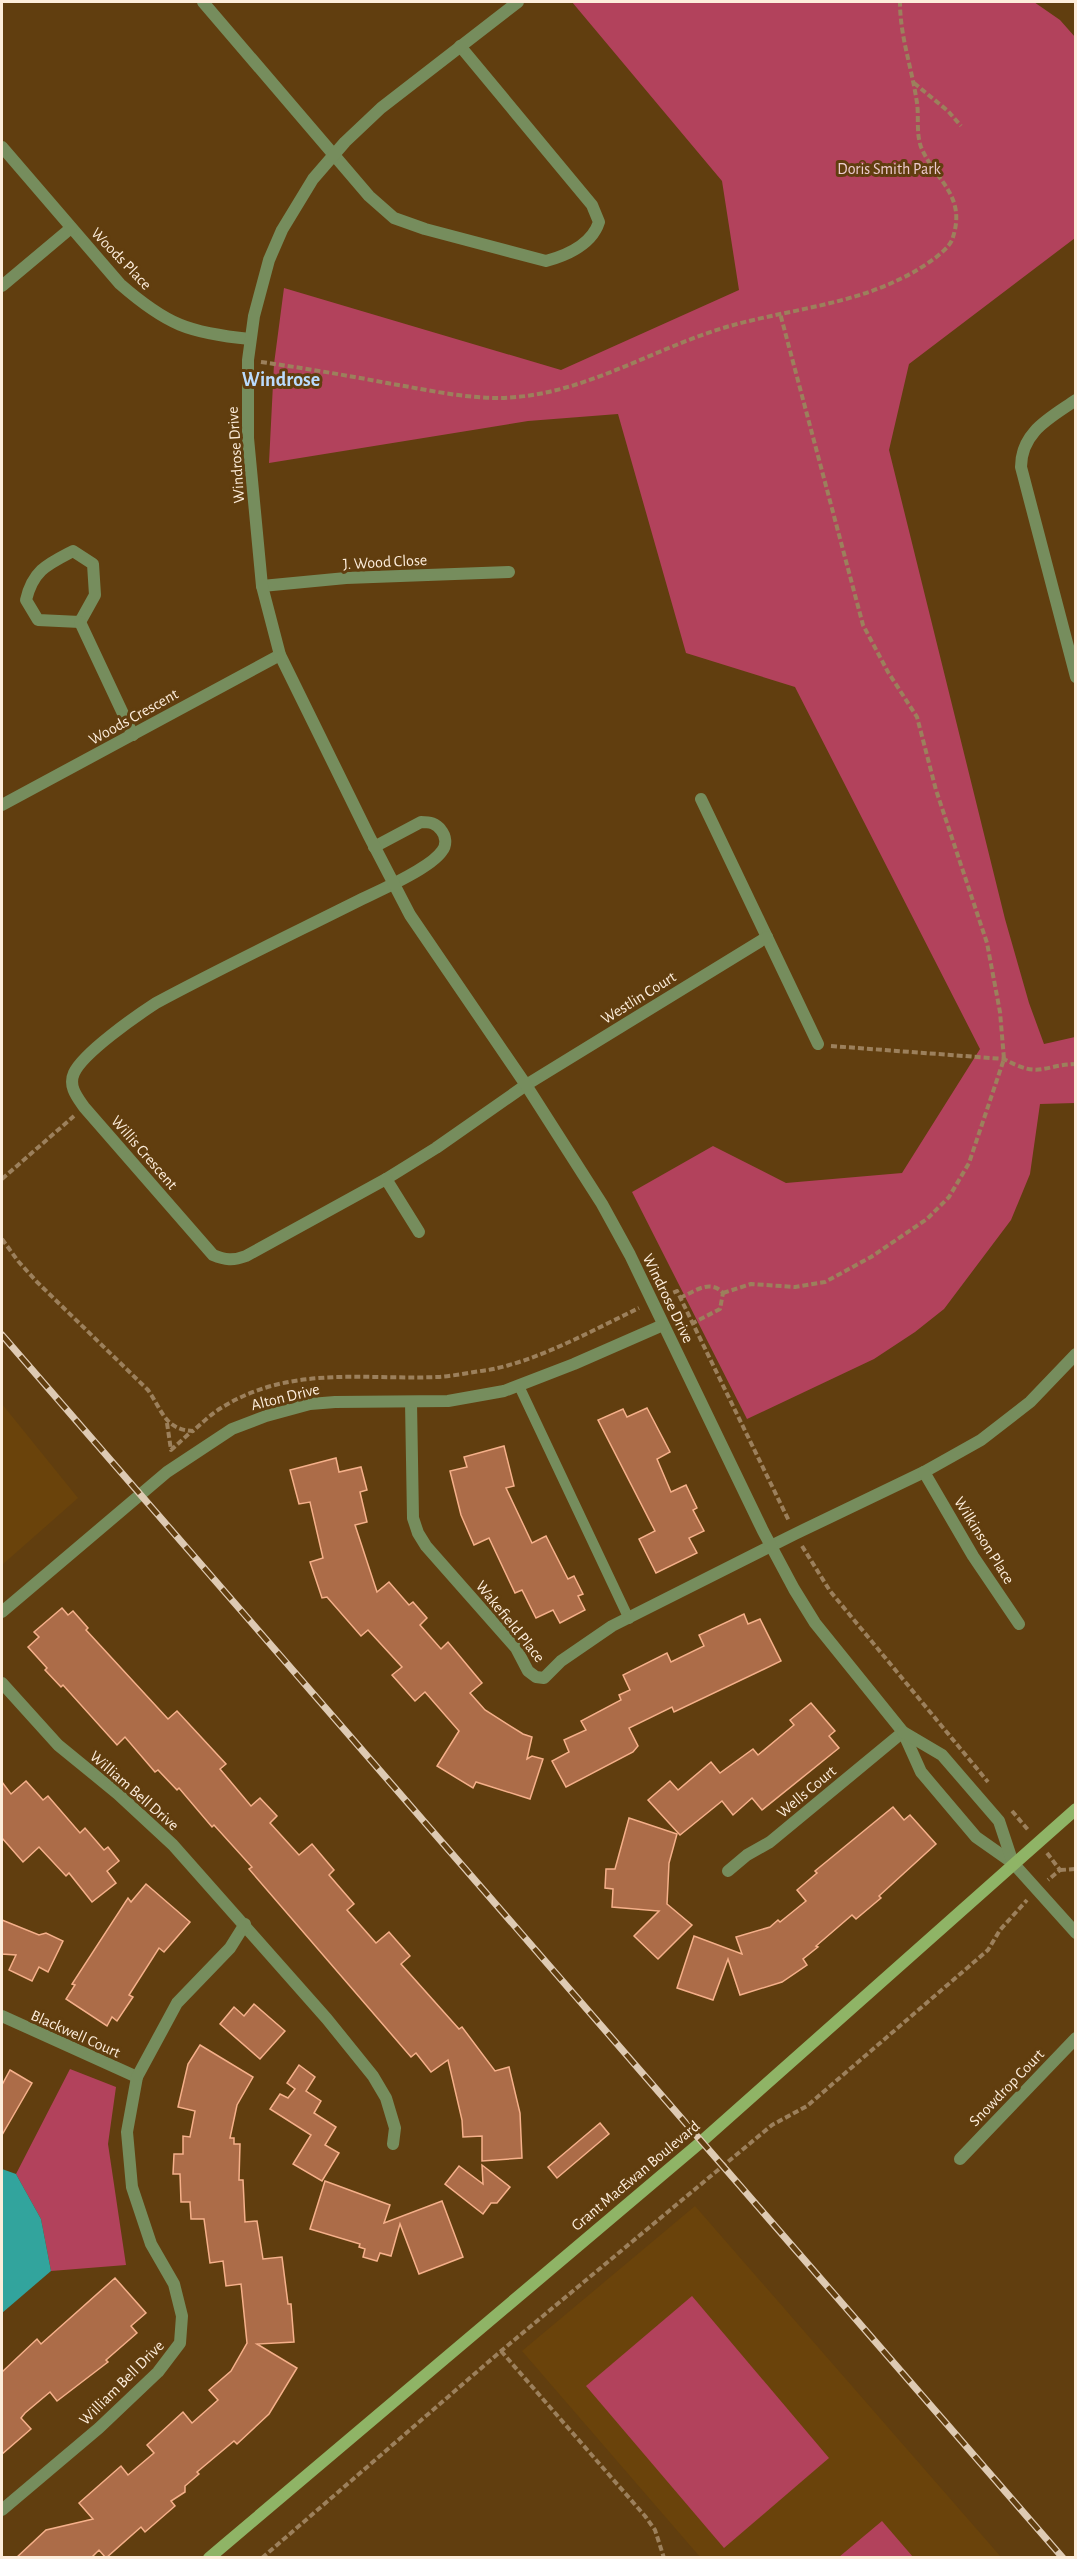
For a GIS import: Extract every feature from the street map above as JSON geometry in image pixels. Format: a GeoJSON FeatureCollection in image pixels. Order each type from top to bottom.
{"type":"FeatureCollection","features":[{"type":"Feature","properties":{"kind":"main road","name":"Grant MacEwan Boulevard"},"geometry":{"type":"LineString","coordinates":[[209,2558],[701,2142],[1012,1863],[1076,1809]]}},
{"type":"Feature","properties":{"kind":"street"},"geometry":{"type":"LineString","coordinates":[[203,2],[382,210],[394,218],[425,229],[546,261],[557,258],[591,238],[599,222],[592,205],[460,46]]}},
{"type":"Feature","properties":{"kind":"street","name":"Windrose Drive"},"geometry":{"type":"LineString","coordinates":[[518,2],[381,108],[334,154],[314,179],[282,230],[269,260],[260,289],[250,339],[248,438],[262,586],[280,655],[393,884],[426,940],[525,1085],[602,1204],[630,1255],[770,1546],[815,1623],[903,1732],[921,1772],[976,1837],[1012,1863]]}},
{"type":"Feature","properties":{"kind":"street","name":"Woods Place"},"geometry":{"type":"LineString","coordinates":[[2,147],[120,284],[160,316],[207,335],[250,339]]}},
{"type":"Feature","properties":{"kind":"street"},"geometry":{"type":"LineString","coordinates":[[2,286],[71,228]]}},
{"type":"Feature","properties":{"kind":"street"},"geometry":{"type":"LineString","coordinates":[[1076,400],[1028,438],[1021,451],[1021,467],[1076,677]]}},
{"type":"Feature","properties":{"kind":"street"},"geometry":{"type":"LineString","coordinates":[[74,551],[93,564],[95,595],[80,622],[38,620],[26,600],[29,585],[44,566],[74,551]]}},
{"type":"Feature","properties":{"kind":"street","name":"J. Wood Close"},"geometry":{"type":"LineString","coordinates":[[262,586],[346,578],[509,572]]}},
{"type":"Feature","properties":{"kind":"street"},"geometry":{"type":"LineString","coordinates":[[80,622],[133,735]]}},
{"type":"Feature","properties":{"kind":"street","name":"Woods Crescent"},"geometry":{"type":"LineString","coordinates":[[2,804],[280,655]]}},
{"type":"Feature","properties":{"kind":"street"},"geometry":{"type":"LineString","coordinates":[[701,799],[818,1044]]}},
{"type":"Feature","properties":{"kind":"street"},"geometry":{"type":"LineString","coordinates":[[374,847],[422,822],[430,822],[443,832],[446,842],[443,851],[393,884]]}},
{"type":"Feature","properties":{"kind":"street","name":"Willis Crescent"},"geometry":{"type":"LineString","coordinates":[[393,884],[173,994],[141,1013],[86,1058],[73,1074],[72,1086],[76,1096],[213,1255],[224,1260],[235,1260],[386,1179],[436,1148],[525,1085]]}},
{"type":"Feature","properties":{"kind":"street","name":"Westlin Court"},"geometry":{"type":"LineString","coordinates":[[525,1085],[767,937]]}},
{"type":"Feature","properties":{"kind":"street"},"geometry":{"type":"LineString","coordinates":[[386,1179],[419,1232]]}},
{"type":"Feature","properties":{"kind":"street","name":"Alton Drive"},"geometry":{"type":"LineString","coordinates":[[2,1612],[167,1472],[232,1429],[310,1404],[448,1401],[504,1391],[663,1325]]}},
{"type":"Feature","properties":{"kind":"street"},"geometry":{"type":"LineString","coordinates":[[770,1546],[924,1472],[981,1440],[1030,1402],[1076,1354]]}},
{"type":"Feature","properties":{"kind":"street","name":"Wakefield Place"},"geometry":{"type":"LineString","coordinates":[[411,1402],[413,1518],[418,1533],[426,1546],[516,1648],[528,1671],[536,1677],[544,1678],[561,1661],[612,1626],[770,1546]]}},
{"type":"Feature","properties":{"kind":"street","name":"Wilkinson Place"},"geometry":{"type":"LineString","coordinates":[[924,1472],[973,1557],[1019,1624]]}},
{"type":"Feature","properties":{"kind":"street","name":"William Bell Drive"},"geometry":{"type":"LineString","coordinates":[[2,1683],[58,1745],[118,1794],[173,1845],[245,1924],[373,2076],[387,2098],[395,2128],[393,2144]]}},
{"type":"Feature","properties":{"kind":"street","name":"Windrose Drive"},"geometry":{"type":"LineString","coordinates":[[903,1732],[942,1755],[999,1821],[1012,1863]]}},
{"type":"Feature","properties":{"kind":"street","name":"Wells Court"},"geometry":{"type":"LineString","coordinates":[[728,1871],[747,1855],[770,1842],[903,1732]]}},
{"type":"Feature","properties":{"kind":"street"},"geometry":{"type":"LineString","coordinates":[[1012,1863],[1076,1933]]}},
{"type":"Feature","properties":{"kind":"street","name":"William Bell Drive"},"geometry":{"type":"LineString","coordinates":[[2,2510],[99,2428],[158,2372],[180,2343],[182,2316],[174,2284],[151,2244],[132,2187],[127,2132],[137,2077],[177,2002],[231,1948],[245,1924]]}},
{"type":"Feature","properties":{"kind":"street","name":"Blackwell Court"},"geometry":{"type":"LineString","coordinates":[[2,2016],[137,2077]]}},
{"type":"Feature","properties":{"kind":"street","name":"Snowdrop Court"},"geometry":{"type":"LineString","coordinates":[[960,2159],[1076,2038]]}},
{"type":"Feature","properties":{"kind":"lane"},"geometry":{"type":"LineString","coordinates":[[519,1386],[628,1618]]}},
{"type":"Feature","properties":{"kind":"path"},"geometry":{"type":"LineString","coordinates":[[248,360],[427,390],[499,398],[574,385],[709,333],[780,313],[850,297],[885,286],[916,270],[951,243],[956,213],[951,191],[920,145],[914,83],[904,48],[900,2]]}},
{"type":"Feature","properties":{"kind":"path"},"geometry":{"type":"LineString","coordinates":[[914,83],[948,111],[961,126]]}},
{"type":"Feature","properties":{"kind":"path"},"geometry":{"type":"LineString","coordinates":[[723,1293],[751,1284],[795,1287],[825,1282],[871,1257],[927,1219],[949,1197],[969,1163],[1004,1059],[1000,1012],[987,943],[936,790],[917,717],[872,643],[860,617],[780,313]]}},
{"type":"Feature","properties":{"kind":"path"},"geometry":{"type":"LineString","coordinates":[[818,1044],[1004,1059],[1016,1066],[1036,1071],[1076,1064]]}},
{"type":"Feature","properties":{"kind":"path"},"geometry":{"type":"LineString","coordinates":[[2,1179],[84,1107]]}},
{"type":"Feature","properties":{"kind":"path"},"geometry":{"type":"LineString","coordinates":[[2,1239],[18,1262],[37,1282],[148,1390],[162,1409],[167,1421],[170,1429],[171,1450],[220,1408],[270,1386],[315,1377],[343,1375],[440,1377],[490,1369],[531,1357],[677,1291],[795,1534],[830,1591],[992,1787]]}},
{"type":"Feature","properties":{"kind":"path"},"geometry":{"type":"LineString","coordinates":[[680,1298],[711,1286],[718,1287],[723,1293]]}},
{"type":"Feature","properties":{"kind":"path"},"geometry":{"type":"LineString","coordinates":[[693,1323],[720,1309],[723,1293]]}},
{"type":"Feature","properties":{"kind":"path"},"geometry":{"type":"LineString","coordinates":[[167,1421],[173,1426],[193,1431]]}},
{"type":"Feature","properties":{"kind":"path"},"geometry":{"type":"LineString","coordinates":[[1007,1805],[1060,1869]]}},
{"type":"Feature","properties":{"kind":"path"},"geometry":{"type":"LineString","coordinates":[[262,2558],[501,2351],[772,2125],[807,2106],[834,2083],[988,1950],[1000,1930],[1037,1889],[1060,1869],[1076,1869]]}},
{"type":"Feature","properties":{"kind":"path"},"geometry":{"type":"LineString","coordinates":[[501,2351],[645,2516],[655,2530],[664,2558]]}},
{"type":"Feature","properties":{"kind":"shaded area"},"geometry":{"type":"Polygon","coordinates":[[[2,1404],[78,1498],[2,1565],[2,1404]]]}},
{"type":"Feature","properties":{"kind":"shaded area"},"geometry":{"type":"Polygon","coordinates":[[[695,2206],[1001,2557],[700,2557],[522,2351],[695,2206]]]}},
{"type":"Feature","properties":{"kind":"green space","name":"Doris Smith Park"},"geometry":{"type":"Polygon","coordinates":[[[572,2],[1034,2],[1060,20],[1075,37],[1075,238],[909,364],[889,450],[1005,919],[1029,1003],[1044,1044],[1075,1037],[1075,1103],[1040,1104],[1030,1174],[1011,1220],[944,1309],[915,1332],[874,1359],[747,1419],[632,1192],[713,1146],[786,1183],[902,1173],[980,1049],[795,687],[686,653],[618,414],[528,421],[269,463],[274,364],[284,288],[561,370],[739,290],[722,181],[572,2]]]}},
{"type":"Feature","properties":{"kind":"green space"},"geometry":{"type":"Polygon","coordinates":[[[70,2069],[116,2087],[108,2144],[126,2265],[51,2271],[41,2219],[16,2174],[70,2069]]]}},
{"type":"Feature","properties":{"kind":"green space"},"geometry":{"type":"Polygon","coordinates":[[[692,2296],[829,2458],[724,2548],[586,2386],[692,2296]]]}},
{"type":"Feature","properties":{"kind":"green space"},"geometry":{"type":"Polygon","coordinates":[[[882,2521],[913,2557],[839,2557],[882,2521]]]}},
{"type":"Feature","properties":{"kind":"water"},"geometry":{"type":"Polygon","coordinates":[[[2,2169],[16,2174],[41,2219],[51,2271],[2,2313],[2,2169]]]}},
{"type":"Feature","properties":{"kind":"building"},"geometry":{"type":"Polygon","coordinates":[[[647,1408],[670,1452],[657,1459],[671,1492],[686,1485],[697,1508],[693,1510],[704,1531],[689,1538],[697,1553],[656,1573],[639,1539],[655,1531],[598,1420],[623,1409],[627,1417],[647,1408]]]}},
{"type":"Feature","properties":{"kind":"building"},"geometry":{"type":"Polygon","coordinates":[[[504,1446],[514,1486],[506,1488],[532,1543],[546,1536],[568,1579],[574,1576],[583,1594],[578,1596],[585,1610],[560,1623],[553,1610],[536,1618],[522,1590],[515,1593],[489,1538],[474,1545],[461,1515],[450,1471],[467,1467],[464,1457],[504,1446]]]}},
{"type":"Feature","properties":{"kind":"building"},"geometry":{"type":"Polygon","coordinates":[[[336,1458],[339,1472],[361,1467],[367,1490],[360,1492],[367,1522],[355,1525],[377,1592],[389,1582],[409,1605],[413,1602],[427,1618],[420,1625],[441,1649],[448,1642],[482,1683],[470,1693],[485,1710],[523,1734],[532,1737],[527,1759],[532,1756],[543,1759],[530,1799],[476,1782],[473,1788],[437,1766],[459,1731],[425,1692],[415,1701],[392,1675],[402,1667],[368,1630],[361,1636],[327,1597],[322,1598],[310,1562],[323,1558],[310,1502],[299,1504],[290,1470],[336,1458]]]}},
{"type":"Feature","properties":{"kind":"building"},"geometry":{"type":"Polygon","coordinates":[[[62,1608],[68,1615],[73,1611],[88,1628],[86,1630],[168,1719],[177,1711],[226,1764],[220,1769],[251,1806],[260,1798],[277,1816],[270,1823],[299,1855],[312,1844],[334,1870],[329,1875],[354,1904],[347,1910],[376,1943],[389,1932],[410,1956],[401,1964],[459,2029],[462,2027],[495,2071],[509,2067],[520,2113],[522,2158],[482,2161],[482,2136],[463,2137],[462,2120],[448,2060],[431,2072],[416,2053],[411,2057],[249,1869],[252,1867],[214,1825],[212,1827],[179,1788],[177,1790],[158,1770],[155,1772],[125,1737],[117,1745],[63,1685],[61,1687],[45,1670],[47,1668],[28,1647],[39,1637],[34,1632],[62,1608]]]}},
{"type":"Feature","properties":{"kind":"building"},"geometry":{"type":"Polygon","coordinates":[[[744,1614],[748,1624],[760,1619],[781,1661],[674,1712],[672,1707],[629,1728],[638,1746],[633,1752],[566,1787],[552,1761],[569,1752],[564,1740],[586,1730],[581,1721],[621,1700],[619,1695],[630,1690],[623,1675],[667,1653],[671,1662],[704,1646],[699,1635],[744,1614]]]}},
{"type":"Feature","properties":{"kind":"building"},"geometry":{"type":"Polygon","coordinates":[[[811,1703],[835,1731],[829,1736],[839,1748],[762,1810],[752,1798],[733,1815],[722,1801],[680,1835],[648,1800],[670,1781],[678,1790],[711,1762],[720,1773],[753,1749],[758,1755],[794,1725],[790,1720],[811,1703]]]}},
{"type":"Feature","properties":{"kind":"building"},"geometry":{"type":"Polygon","coordinates":[[[26,1781],[43,1800],[48,1796],[80,1833],[85,1828],[104,1850],[108,1847],[119,1861],[107,1871],[116,1883],[92,1902],[69,1873],[66,1876],[39,1847],[23,1862],[2,1838],[2,1782],[11,1794],[26,1781]]]}},
{"type":"Feature","properties":{"kind":"building"},"geometry":{"type":"Polygon","coordinates":[[[893,1807],[904,1820],[910,1815],[936,1844],[879,1896],[881,1898],[856,1919],[852,1915],[816,1946],[818,1947],[803,1959],[807,1965],[782,1982],[740,1995],[728,1959],[713,2000],[677,1988],[694,1936],[742,1954],[736,1937],[770,1927],[778,1920],[780,1922],[806,1901],[797,1890],[817,1873],[815,1871],[893,1807]]]}},
{"type":"Feature","properties":{"kind":"building"},"geometry":{"type":"Polygon","coordinates":[[[629,1818],[677,1834],[669,1863],[667,1904],[692,1925],[658,1959],[634,1936],[659,1911],[612,1907],[613,1889],[605,1888],[606,1869],[615,1869],[629,1818]]]}},
{"type":"Feature","properties":{"kind":"building"},"geometry":{"type":"Polygon","coordinates":[[[146,1884],[190,1922],[164,1952],[159,1948],[129,1995],[133,1997],[117,2021],[112,2017],[107,2026],[66,1999],[75,1985],[72,1984],[128,1898],[131,1902],[146,1884]]]}},
{"type":"Feature","properties":{"kind":"building"},"geometry":{"type":"Polygon","coordinates":[[[2,1920],[39,1935],[46,1933],[63,1941],[48,1972],[39,1967],[32,1981],[9,1970],[16,1955],[2,1954],[2,1920]]]}},
{"type":"Feature","properties":{"kind":"building"},"geometry":{"type":"Polygon","coordinates":[[[254,2004],[285,2031],[260,2059],[220,2024],[234,2007],[244,2016],[254,2004]]]}},
{"type":"Feature","properties":{"kind":"building"},"geometry":{"type":"Polygon","coordinates":[[[200,2045],[253,2077],[237,2105],[230,2138],[234,2138],[234,2144],[240,2144],[239,2180],[243,2180],[245,2222],[257,2221],[263,2259],[282,2257],[288,2304],[291,2304],[294,2342],[257,2344],[297,2368],[269,2414],[237,2444],[234,2441],[197,2472],[199,2474],[185,2486],[185,2492],[171,2501],[175,2506],[145,2532],[141,2527],[106,2558],[99,2550],[91,2558],[16,2558],[46,2530],[93,2519],[79,2503],[121,2466],[128,2475],[154,2453],[147,2445],[183,2412],[192,2423],[218,2400],[209,2390],[231,2371],[247,2343],[241,2284],[226,2286],[223,2261],[210,2263],[204,2219],[191,2219],[190,2202],[181,2202],[180,2174],[173,2174],[174,2154],[183,2154],[183,2136],[190,2137],[195,2111],[178,2107],[188,2064],[200,2045]]]}},
{"type":"Feature","properties":{"kind":"building"},"geometry":{"type":"Polygon","coordinates":[[[299,2065],[315,2077],[306,2091],[321,2101],[314,2113],[336,2127],[325,2145],[339,2153],[322,2181],[293,2164],[311,2135],[270,2109],[280,2094],[288,2098],[295,2089],[287,2083],[299,2065]]]}},
{"type":"Feature","properties":{"kind":"building"},"geometry":{"type":"Polygon","coordinates":[[[10,2070],[32,2083],[2,2135],[2,2085],[10,2070]]]}},
{"type":"Feature","properties":{"kind":"building"},"geometry":{"type":"Polygon","coordinates":[[[600,2123],[609,2134],[557,2178],[548,2167],[600,2123]]]}},
{"type":"Feature","properties":{"kind":"building"},"geometry":{"type":"Polygon","coordinates":[[[482,2165],[510,2187],[497,2203],[491,2203],[483,2214],[445,2184],[459,2166],[483,2184],[482,2165]]]}},
{"type":"Feature","properties":{"kind":"building"},"geometry":{"type":"Polygon","coordinates":[[[325,2181],[390,2205],[384,2223],[442,2201],[463,2257],[419,2274],[400,2224],[391,2256],[380,2253],[377,2261],[363,2257],[365,2249],[359,2247],[360,2244],[310,2229],[325,2181]]]}},
{"type":"Feature","properties":{"kind":"building"},"geometry":{"type":"Polygon","coordinates":[[[115,2278],[146,2313],[131,2326],[137,2333],[106,2360],[108,2362],[57,2401],[50,2392],[25,2413],[21,2418],[31,2429],[2,2454],[2,2372],[37,2339],[41,2344],[115,2278]]]}},
{"type":"Feature","properties":{"kind":"railway"},"geometry":{"type":"LineString","coordinates":[[2,1335],[1063,2558]]}},
{"type":"Feature","properties":{"kind":"district","name":"Windrose"},"geometry":{"type":"Point","coordinates":[281,379]}}]}
